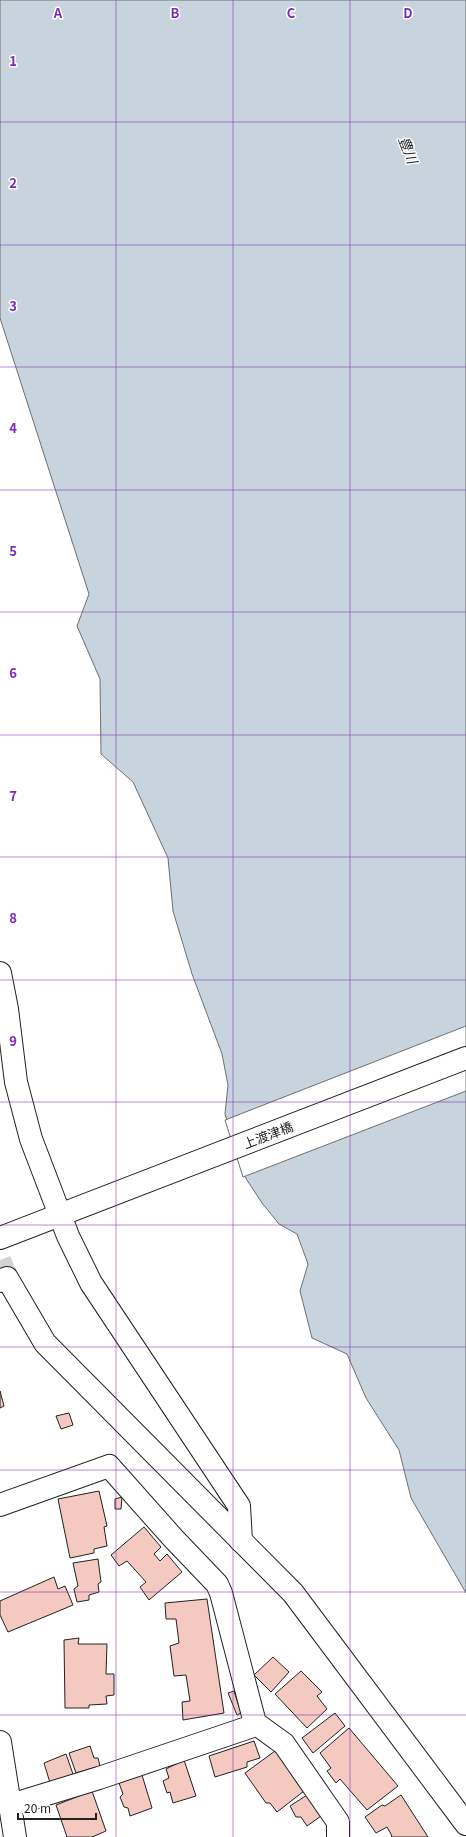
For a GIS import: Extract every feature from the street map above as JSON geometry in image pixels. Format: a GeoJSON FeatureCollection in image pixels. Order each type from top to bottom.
{"type":"FeatureCollection","features":[{"type":"Feature","properties":{"kind":"street"},"geometry":{"type":"LineString","coordinates":[[0,973],[7,1009],[16,1082],[31,1139],[65,1213],[68,1236],[91,1283],[238,1506],[241,1541]]}},
{"type":"Feature","properties":{"kind":"street","name":"上渡津橋"},"geometry":{"type":"LineString","coordinates":[[0,1238],[466,1058]]}},
{"type":"Feature","properties":{"kind":"street"},"geometry":{"type":"LineString","coordinates":[[0,1281],[7,1278],[45,1343],[293,1592],[466,1824]]}},
{"type":"Feature","properties":{"kind":"street"},"geometry":{"type":"LineString","coordinates":[[0,1505],[109,1466],[172,1538],[217,1584],[221,1593],[255,1723],[284,1744],[338,1822],[338,1837]]}},
{"type":"Feature","properties":{"kind":"street"},"geometry":{"type":"LineString","coordinates":[[11,1805],[114,1773],[255,1723]]}},
{"type":"Feature","properties":{"kind":"street"},"geometry":{"type":"LineString","coordinates":[[0,1742],[15,1837]]}},
{"type":"Feature","properties":{"kind":"water","name":"豊川"},"geometry":{"type":"Polygon","coordinates":[[[0,0],[466,0],[466,1593],[411,1498],[399,1450],[366,1398],[347,1354],[312,1338],[300,1291],[308,1264],[297,1234],[279,1224],[262,1203],[245,1177],[225,1114],[228,1085],[222,1054],[192,974],[173,911],[168,858],[133,782],[101,754],[100,679],[77,626],[89,594],[0,318],[0,0]]]}},
{"type":"Feature","properties":{"kind":"pier"},"geometry":{"type":"Polygon","coordinates":[[[466,1026],[466,1091],[243,1177],[225,1120],[466,1026]]]}},
{"type":"Feature","properties":{"kind":"building"},"geometry":{"type":"Polygon","coordinates":[[[0,1391],[4,1406],[0,1408],[0,1391]]]}},
{"type":"Feature","properties":{"kind":"building"},"geometry":{"type":"Polygon","coordinates":[[[69,1413],[73,1425],[61,1429],[56,1416],[69,1413]]]}},
{"type":"Feature","properties":{"kind":"building"},"geometry":{"type":"Polygon","coordinates":[[[99,1491],[107,1526],[104,1527],[107,1546],[94,1549],[94,1553],[70,1558],[58,1499],[99,1491]]]}},
{"type":"Feature","properties":{"kind":"building"},"geometry":{"type":"Polygon","coordinates":[[[122,1497],[121,1509],[115,1509],[115,1499],[122,1497]]]}},
{"type":"Feature","properties":{"kind":"building"},"geometry":{"type":"Polygon","coordinates":[[[144,1527],[161,1547],[154,1554],[160,1561],[167,1554],[182,1572],[149,1600],[140,1587],[146,1582],[127,1561],[119,1566],[111,1555],[144,1527]]]}},
{"type":"Feature","properties":{"kind":"building"},"geometry":{"type":"Polygon","coordinates":[[[98,1559],[101,1582],[98,1584],[99,1592],[89,1595],[89,1600],[77,1602],[74,1589],[78,1586],[73,1563],[98,1559]]]}},
{"type":"Feature","properties":{"kind":"building"},"geometry":{"type":"Polygon","coordinates":[[[54,1577],[58,1589],[65,1586],[73,1605],[8,1632],[0,1615],[0,1601],[54,1577]]]}},
{"type":"Feature","properties":{"kind":"building"},"geometry":{"type":"Polygon","coordinates":[[[207,1599],[224,1713],[183,1720],[182,1702],[190,1701],[186,1675],[174,1676],[170,1646],[179,1643],[176,1619],[166,1619],[165,1603],[207,1599]]]}},
{"type":"Feature","properties":{"kind":"building"},"geometry":{"type":"Polygon","coordinates":[[[79,1638],[78,1644],[107,1644],[106,1674],[114,1674],[114,1695],[106,1696],[107,1704],[89,1705],[89,1708],[65,1708],[64,1640],[79,1638]]]}},
{"type":"Feature","properties":{"kind":"building"},"geometry":{"type":"Polygon","coordinates":[[[273,1657],[289,1672],[271,1692],[254,1675],[273,1657]]]}},
{"type":"Feature","properties":{"kind":"building"},"geometry":{"type":"Polygon","coordinates":[[[301,1671],[322,1692],[317,1696],[327,1709],[307,1728],[275,1694],[301,1671]]]}},
{"type":"Feature","properties":{"kind":"building"},"geometry":{"type":"Polygon","coordinates":[[[234,1691],[241,1713],[237,1715],[228,1693],[234,1691]]]}},
{"type":"Feature","properties":{"kind":"building"},"geometry":{"type":"Polygon","coordinates":[[[335,1713],[345,1726],[313,1753],[302,1738],[335,1713]]]}},
{"type":"Feature","properties":{"kind":"building"},"geometry":{"type":"Polygon","coordinates":[[[349,1728],[398,1786],[367,1810],[340,1779],[336,1783],[327,1771],[331,1768],[320,1753],[349,1728]]]}},
{"type":"Feature","properties":{"kind":"building"},"geometry":{"type":"Polygon","coordinates":[[[254,1741],[260,1758],[247,1762],[247,1767],[215,1777],[209,1756],[254,1741]]]}},
{"type":"Feature","properties":{"kind":"building"},"geometry":{"type":"Polygon","coordinates":[[[90,1746],[94,1758],[98,1758],[100,1766],[76,1773],[69,1753],[90,1746]]]}},
{"type":"Feature","properties":{"kind":"building"},"geometry":{"type":"Polygon","coordinates":[[[275,1751],[304,1791],[277,1812],[270,1803],[266,1803],[245,1773],[275,1751]]]}},
{"type":"Feature","properties":{"kind":"building"},"geometry":{"type":"Polygon","coordinates":[[[66,1754],[74,1777],[51,1786],[44,1763],[66,1754]]]}},
{"type":"Feature","properties":{"kind":"building"},"geometry":{"type":"Polygon","coordinates":[[[184,1760],[196,1796],[173,1803],[170,1792],[167,1793],[163,1781],[169,1778],[166,1769],[184,1760]]]}},
{"type":"Feature","properties":{"kind":"building"},"geometry":{"type":"Polygon","coordinates":[[[142,1775],[152,1808],[130,1816],[128,1808],[124,1807],[120,1797],[123,1794],[119,1783],[142,1775]]]}},
{"type":"Feature","properties":{"kind":"building"},"geometry":{"type":"Polygon","coordinates":[[[92,1791],[106,1831],[92,1837],[67,1837],[56,1805],[92,1791]]]}},
{"type":"Feature","properties":{"kind":"building"},"geometry":{"type":"Polygon","coordinates":[[[307,1795],[321,1816],[307,1826],[301,1817],[296,1817],[290,1806],[307,1795]]]}},
{"type":"Feature","properties":{"kind":"building"},"geometry":{"type":"Polygon","coordinates":[[[401,1795],[428,1837],[391,1837],[392,1836],[387,1827],[376,1833],[365,1817],[382,1805],[385,1806],[401,1795]]]}},
{"type":"Feature","properties":{"kind":"tunnel"},"geometry":{"type":"LineString","coordinates":[[0,1260],[7,1278]]}}]}
